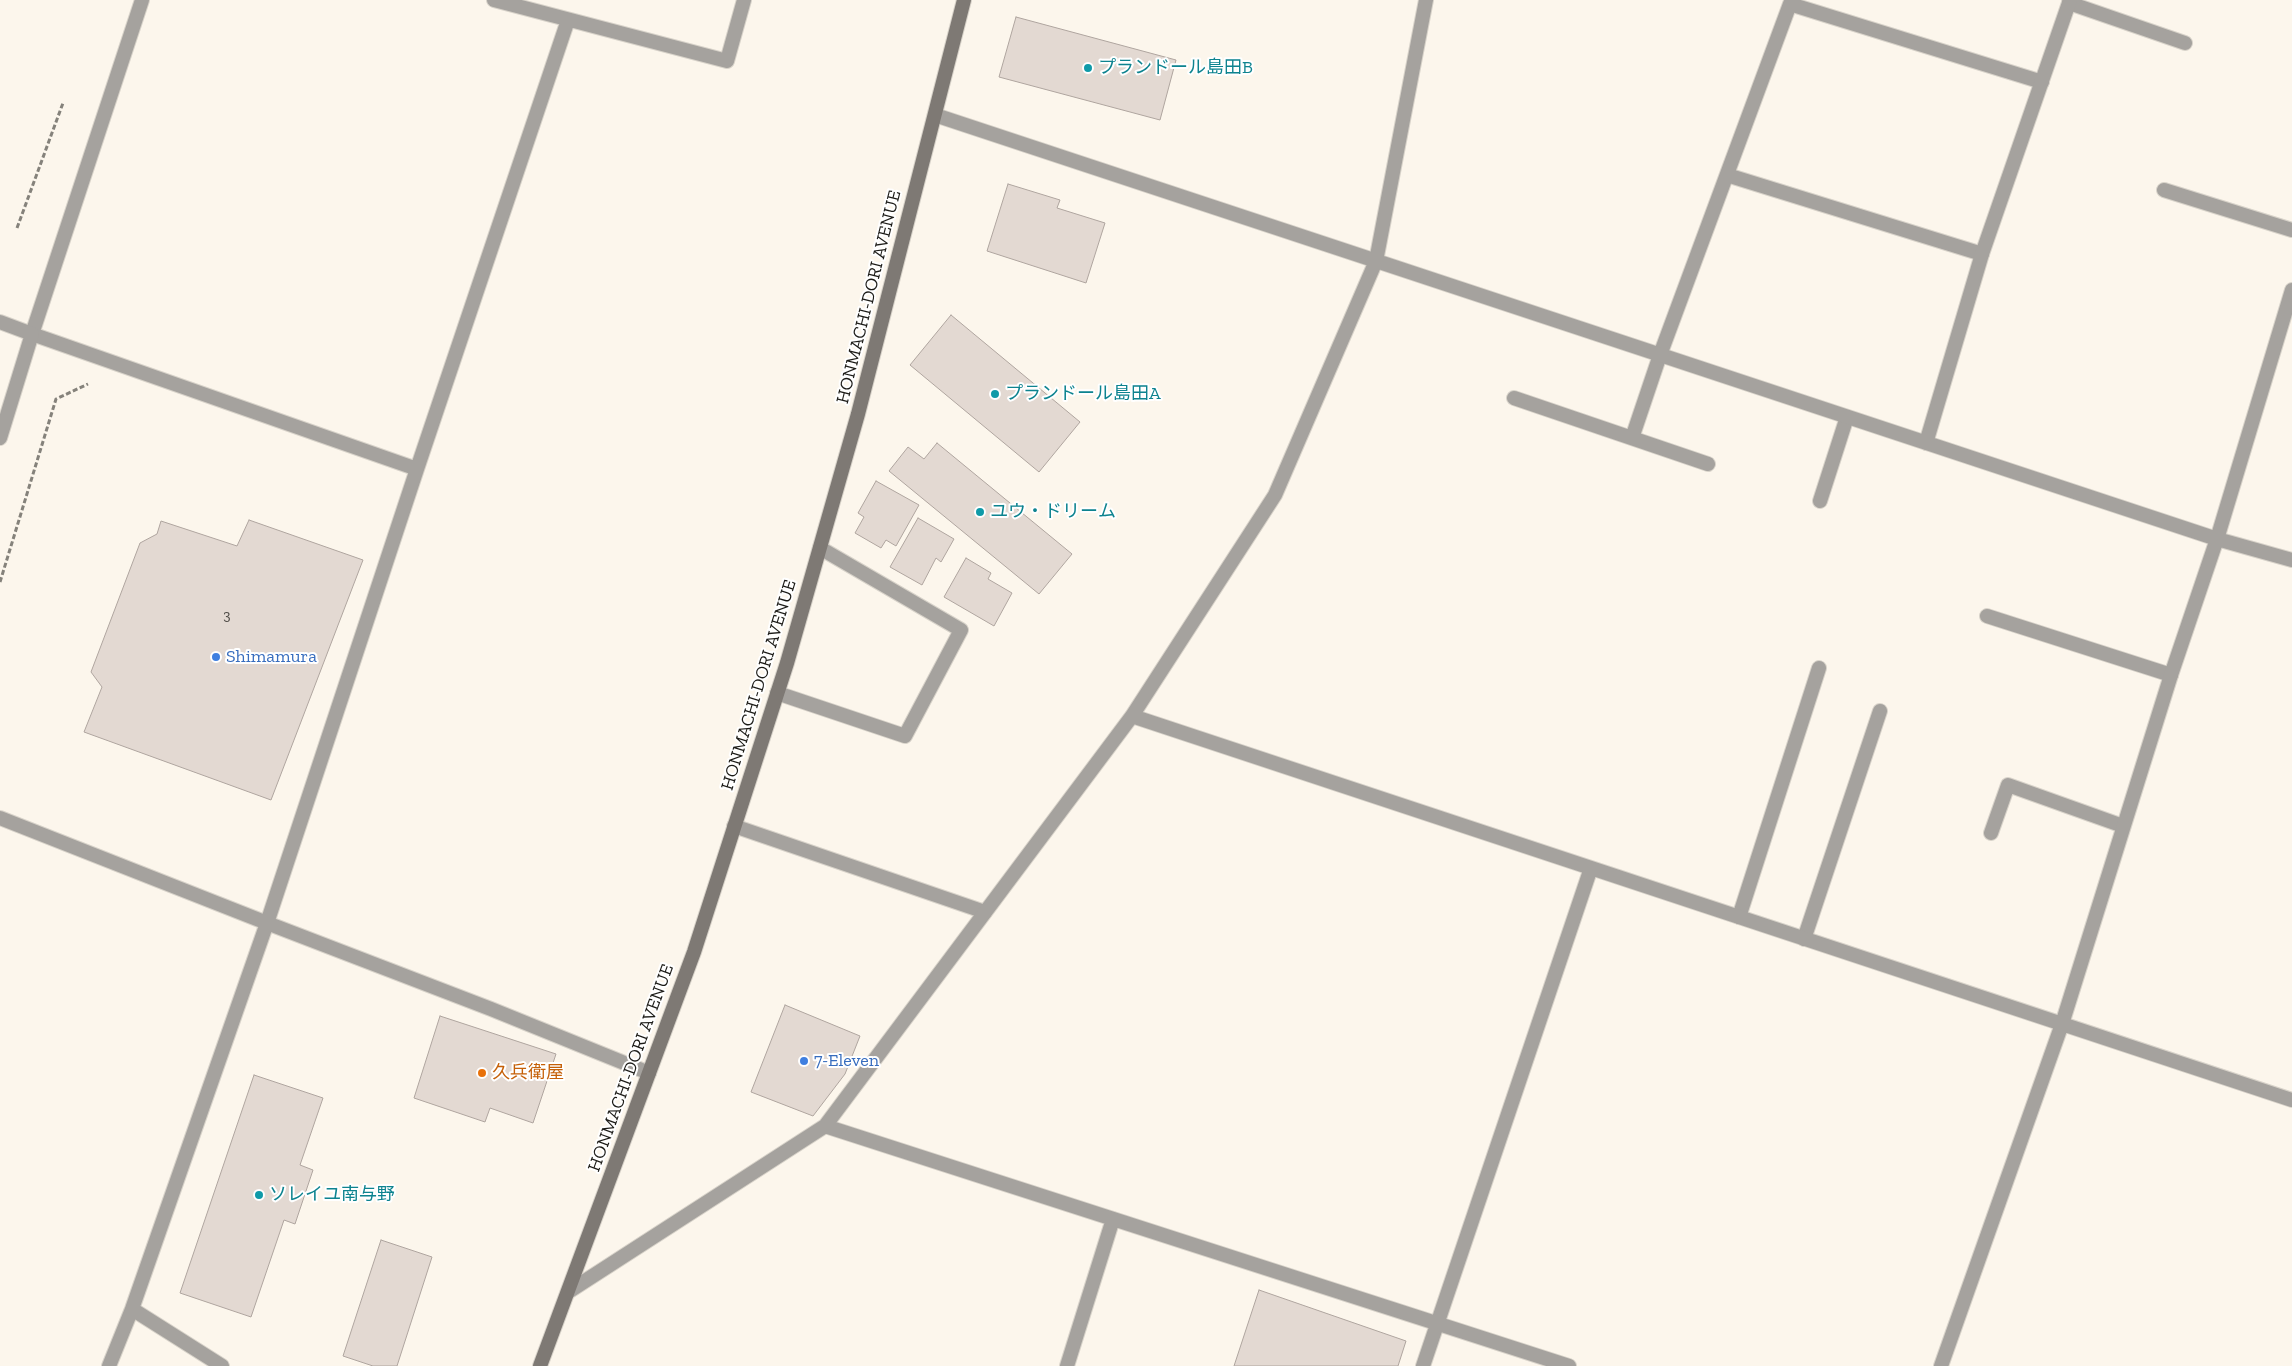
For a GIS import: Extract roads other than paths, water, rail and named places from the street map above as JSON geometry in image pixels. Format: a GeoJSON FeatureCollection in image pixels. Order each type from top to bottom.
{"type":"FeatureCollection","features":[{"type":"Feature","properties":{"kind":"main road","name":"HONMACHI-DORI AVENUE"},"geometry":{"type":"LineString","coordinates":[[540,1366],[694,952],[777,693],[858,414],[964,0]]}},
{"type":"Feature","properties":{"kind":"street"},"geometry":{"type":"LineString","coordinates":[[0,438],[32,334],[142,0]]}},
{"type":"Feature","properties":{"kind":"street"},"geometry":{"type":"LineString","coordinates":[[494,0],[727,61],[744,0]]}},
{"type":"Feature","properties":{"kind":"street"},"geometry":{"type":"LineString","coordinates":[[568,1292],[825,1126],[1132,716],[1275,495],[1376,261],[1426,0]]}},
{"type":"Feature","properties":{"kind":"street"},"geometry":{"type":"LineString","coordinates":[[1926,442],[1982,254],[2070,1],[2185,43]]}},
{"type":"Feature","properties":{"kind":"street"},"geometry":{"type":"LineString","coordinates":[[1632,438],[1660,355],[1790,4],[2042,82]]}},
{"type":"Feature","properties":{"kind":"street"},"geometry":{"type":"LineString","coordinates":[[109,1366],[132,1308],[267,923],[568,20]]}},
{"type":"Feature","properties":{"kind":"street"},"geometry":{"type":"LineString","coordinates":[[935,116],[2218,539],[2292,560]]}},
{"type":"Feature","properties":{"kind":"street"},"geometry":{"type":"LineString","coordinates":[[1727,175],[1982,254]]}},
{"type":"Feature","properties":{"kind":"street"},"geometry":{"type":"LineString","coordinates":[[2164,190],[2292,230]]}},
{"type":"Feature","properties":{"kind":"street"},"geometry":{"type":"LineString","coordinates":[[1941,1366],[2062,1024],[2123,826],[2218,539],[2292,290]]}},
{"type":"Feature","properties":{"kind":"street"},"geometry":{"type":"LineString","coordinates":[[0,322],[417,469]]}},
{"type":"Feature","properties":{"kind":"street"},"geometry":{"type":"LineString","coordinates":[[1514,398],[1708,464]]}},
{"type":"Feature","properties":{"kind":"street"},"geometry":{"type":"LineString","coordinates":[[1820,501],[1847,417]]}},
{"type":"Feature","properties":{"kind":"street"},"geometry":{"type":"LineString","coordinates":[[777,693],[905,736],[961,630],[820,548]]}},
{"type":"Feature","properties":{"kind":"street"},"geometry":{"type":"LineString","coordinates":[[1987,616],[2172,675]]}},
{"type":"Feature","properties":{"kind":"street"},"geometry":{"type":"LineString","coordinates":[[1739,917],[1819,668]]}},
{"type":"Feature","properties":{"kind":"street"},"geometry":{"type":"LineString","coordinates":[[1804,939],[1880,710]]}},
{"type":"Feature","properties":{"kind":"street"},"geometry":{"type":"LineString","coordinates":[[1132,716],[2292,1100]]}},
{"type":"Feature","properties":{"kind":"street"},"geometry":{"type":"LineString","coordinates":[[1991,833],[2008,785],[2123,826]]}},
{"type":"Feature","properties":{"kind":"street"},"geometry":{"type":"LineString","coordinates":[[0,818],[491,1009],[649,1073]]}},
{"type":"Feature","properties":{"kind":"street"},"geometry":{"type":"LineString","coordinates":[[734,826],[985,912]]}},
{"type":"Feature","properties":{"kind":"street"},"geometry":{"type":"LineString","coordinates":[[1423,1366],[1591,868]]}},
{"type":"Feature","properties":{"kind":"street"},"geometry":{"type":"LineString","coordinates":[[825,1126],[1569,1366]]}},
{"type":"Feature","properties":{"kind":"street"},"geometry":{"type":"LineString","coordinates":[[1067,1366],[1113,1219]]}},
{"type":"Feature","properties":{"kind":"street"},"geometry":{"type":"LineString","coordinates":[[132,1308],[222,1366]]}},
{"type":"Feature","properties":{"kind":"place","name":"プランドール島田B"},"geometry":{"type":"Point","coordinates":[1088,68]}},
{"type":"Feature","properties":{"kind":"place","name":"プランドール島田A"},"geometry":{"type":"Point","coordinates":[995,394]}},
{"type":"Feature","properties":{"kind":"place","name":"ユウ・ドリーム"},"geometry":{"type":"Point","coordinates":[980,512]}},
{"type":"Feature","properties":{"kind":"place","name":"Shimamura"},"geometry":{"type":"Point","coordinates":[216,657]}},
{"type":"Feature","properties":{"kind":"place","name":"7-Eleven"},"geometry":{"type":"Point","coordinates":[804,1061]}},
{"type":"Feature","properties":{"kind":"place","name":"久兵衛屋"},"geometry":{"type":"Point","coordinates":[482,1073]}},
{"type":"Feature","properties":{"kind":"place","name":"ソレイユ南与野"},"geometry":{"type":"Point","coordinates":[259,1195]}}]}
